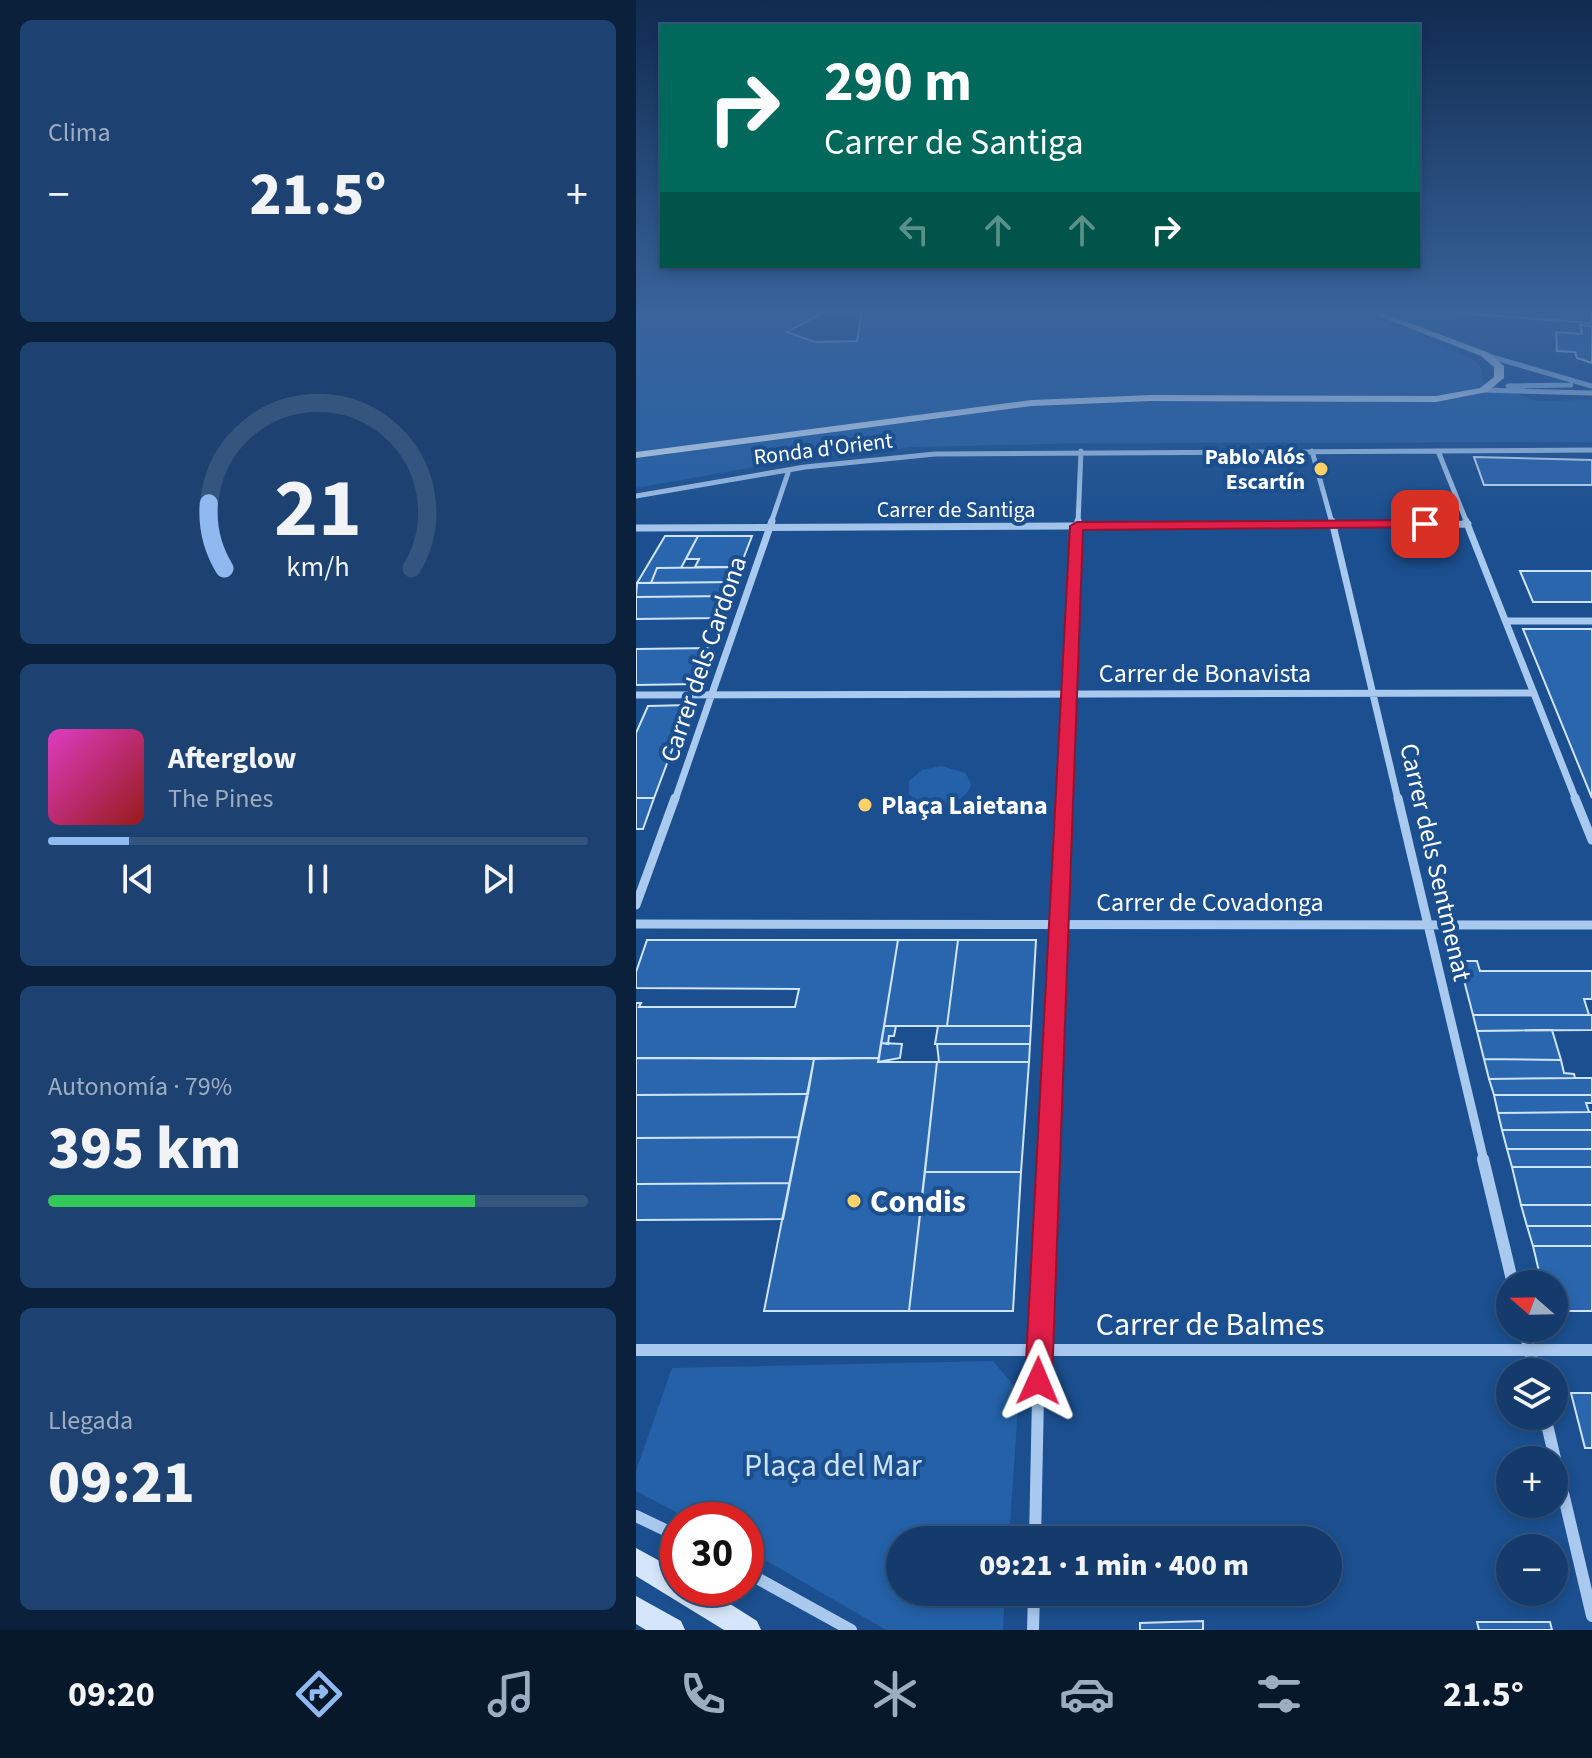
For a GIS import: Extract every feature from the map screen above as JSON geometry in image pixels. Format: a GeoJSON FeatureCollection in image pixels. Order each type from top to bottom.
{"type":"FeatureCollection","features":[{"type":"Feature","properties":{"kind":"street"},"geometry":{"type":"LineString","coordinates":[[1485,389],[1489,386]]}},
{"type":"Feature","properties":{"kind":"street"},"geometry":{"type":"LineString","coordinates":[[636,455],[1032,403],[1151,398],[1436,399],[1485,389],[1542,386]]}},
{"type":"Feature","properties":{"kind":"street"},"geometry":{"type":"LineString","coordinates":[[1485,389],[1592,393]]}},
{"type":"Feature","properties":{"kind":"street","name":"Ronda d'Orient"},"geometry":{"type":"LineString","coordinates":[[636,496],[789,470],[892,457],[1081,451],[1592,450]]}},
{"type":"Feature","properties":{"kind":"street"},"geometry":{"type":"LineString","coordinates":[[1035,1526],[1039,1349],[1081,451]]}},
{"type":"Feature","properties":{"kind":"street","name":"Carrer dels Sentmenat"},"geometry":{"type":"LineString","coordinates":[[1312,451],[1333,525],[1510,1270]]}},
{"type":"Feature","properties":{"kind":"street"},"geometry":{"type":"LineString","coordinates":[[1438,451],[1592,840]]}},
{"type":"Feature","properties":{"kind":"street","name":"Carrer dels Cardona"},"geometry":{"type":"LineString","coordinates":[[636,905],[713,695],[789,470]]}},
{"type":"Feature","properties":{"kind":"street","name":"Carrer de Santiga"},"geometry":{"type":"LineString","coordinates":[[636,528],[1468,524]]}},
{"type":"Feature","properties":{"kind":"street"},"geometry":{"type":"LineString","coordinates":[[1506,621],[1592,621]]}},
{"type":"Feature","properties":{"kind":"street","name":"Carrer de Bonavista"},"geometry":{"type":"LineString","coordinates":[[636,695],[1534,693]]}},
{"type":"Feature","properties":{"kind":"street","name":"Carrer de Covadonga"},"geometry":{"type":"LineString","coordinates":[[636,924],[1592,925]]}},
{"type":"Feature","properties":{"kind":"street"},"geometry":{"type":"LineString","coordinates":[[1527,1342],[1531,1358]]}},
{"type":"Feature","properties":{"kind":"street","name":"Carrer de Balmes"},"geometry":{"type":"LineString","coordinates":[[636,1350],[1592,1350]]}},
{"type":"Feature","properties":{"kind":"street"},"geometry":{"type":"LineString","coordinates":[[1548,1430],[1592,1616]]}},
{"type":"Feature","properties":{"kind":"street"},"geometry":{"type":"LineString","coordinates":[[636,1516],[660,1527]]}},
{"type":"Feature","properties":{"kind":"street"},"geometry":{"type":"LineString","coordinates":[[636,1561],[660,1575]]}},
{"type":"Feature","properties":{"kind":"street"},"geometry":{"type":"LineString","coordinates":[[764,1582],[851,1630]]}},
{"type":"Feature","properties":{"kind":"street"},"geometry":{"type":"LineString","coordinates":[[710,1606],[748,1630]]}},
{"type":"Feature","properties":{"kind":"street"},"geometry":{"type":"LineString","coordinates":[[1033,1630],[1034,1606]]}},
{"type":"Feature","properties":{"kind":"street"},"geometry":{"type":"LineString","coordinates":[[636,1609],[672,1630]]}},
{"type":"Feature","properties":{"kind":"green space"},"geometry":{"type":"Polygon","coordinates":[[[636,386],[1497,386],[1537,401],[1592,400],[1592,442],[1096,443],[913,447],[800,459],[636,488],[636,386]]]}},
{"type":"Feature","properties":{"kind":"green space"},"geometry":{"type":"Polygon","coordinates":[[[941,766],[966,773],[971,785],[967,793],[952,803],[934,805],[909,794],[909,781],[922,770],[941,766]]]}},
{"type":"Feature","properties":{"kind":"green space","name":"Plaça del Mar"},"geometry":{"type":"Polygon","coordinates":[[[993,1361],[1019,1392],[1010,1526],[886,1526],[886,1606],[1004,1606],[1003,1630],[886,1630],[764,1559],[764,1502],[660,1504],[636,1491],[636,1471],[672,1368],[993,1361]]]}},
{"type":"Feature","properties":{"kind":"building"},"geometry":{"type":"Polygon","coordinates":[[[1474,457],[1592,460],[1592,485],[1484,485],[1474,457]]]}},
{"type":"Feature","properties":{"kind":"building"},"geometry":{"type":"Polygon","coordinates":[[[665,536],[698,536],[681,568],[657,568],[651,583],[637,583],[665,536]]]}},
{"type":"Feature","properties":{"kind":"building"},"geometry":{"type":"Polygon","coordinates":[[[698,536],[752,536],[740,567],[695,567],[699,559],[686,559],[698,536]]]}},
{"type":"Feature","properties":{"kind":"building"},"geometry":{"type":"Polygon","coordinates":[[[740,567],[735,582],[651,583],[657,568],[740,567]]]}},
{"type":"Feature","properties":{"kind":"building"},"geometry":{"type":"Polygon","coordinates":[[[1520,571],[1592,571],[1592,602],[1533,602],[1520,571]]]}},
{"type":"Feature","properties":{"kind":"building"},"geometry":{"type":"Polygon","coordinates":[[[735,582],[729,596],[636,597],[637,583],[735,582]]]}},
{"type":"Feature","properties":{"kind":"building"},"geometry":{"type":"Polygon","coordinates":[[[729,596],[721,618],[636,619],[636,597],[729,596]]]}},
{"type":"Feature","properties":{"kind":"building"},"geometry":{"type":"Polygon","coordinates":[[[1523,629],[1592,629],[1592,798],[1523,629]]]}},
{"type":"Feature","properties":{"kind":"building"},"geometry":{"type":"Polygon","coordinates":[[[710,648],[697,684],[636,685],[636,649],[710,648]]]}},
{"type":"Feature","properties":{"kind":"building"},"geometry":{"type":"Polygon","coordinates":[[[689,705],[654,798],[636,798],[636,733],[648,706],[689,705]]]}},
{"type":"Feature","properties":{"kind":"building"},"geometry":{"type":"Polygon","coordinates":[[[636,798],[654,798],[643,829],[636,829],[636,798]]]}},
{"type":"Feature","properties":{"kind":"building"},"geometry":{"type":"Polygon","coordinates":[[[647,940],[898,940],[879,1058],[636,1058],[636,1003],[641,1003],[639,1007],[795,1007],[799,989],[636,988],[636,972],[647,940]]]}},
{"type":"Feature","properties":{"kind":"building"},"geometry":{"type":"Polygon","coordinates":[[[898,940],[958,940],[947,1026],[884,1026],[898,940]]]}},
{"type":"Feature","properties":{"kind":"building"},"geometry":{"type":"Polygon","coordinates":[[[958,940],[1036,940],[1031,1026],[947,1026],[958,940]]]}},
{"type":"Feature","properties":{"kind":"building"},"geometry":{"type":"Polygon","coordinates":[[[1459,961],[1477,961],[1480,971],[1592,971],[1592,999],[1584,999],[1589,1015],[1473,1015],[1459,961]]]}},
{"type":"Feature","properties":{"kind":"building"},"geometry":{"type":"Polygon","coordinates":[[[1473,1015],[1592,1015],[1592,1030],[1477,1031],[1473,1015]]]}},
{"type":"Feature","properties":{"kind":"building"},"geometry":{"type":"Polygon","coordinates":[[[884,1026],[896,1026],[888,1044],[881,1043],[884,1026]]]}},
{"type":"Feature","properties":{"kind":"building"},"geometry":{"type":"Polygon","coordinates":[[[938,1026],[1031,1026],[1030,1044],[935,1044],[938,1026]]]}},
{"type":"Feature","properties":{"kind":"building"},"geometry":{"type":"Polygon","coordinates":[[[1552,1030],[1561,1060],[1484,1059],[1477,1031],[1552,1030]]]}},
{"type":"Feature","properties":{"kind":"building"},"geometry":{"type":"Polygon","coordinates":[[[881,1043],[902,1044],[900,1058],[878,1062],[881,1043]]]}},
{"type":"Feature","properties":{"kind":"building"},"geometry":{"type":"Polygon","coordinates":[[[937,1044],[1030,1044],[1029,1062],[939,1062],[937,1044]]]}},
{"type":"Feature","properties":{"kind":"building"},"geometry":{"type":"Polygon","coordinates":[[[636,1058],[814,1059],[808,1094],[636,1095],[636,1058]]]}},
{"type":"Feature","properties":{"kind":"building","name":"Condis"},"geometry":{"type":"Polygon","coordinates":[[[879,1058],[878,1062],[937,1062],[909,1311],[764,1311],[814,1059],[879,1058]]]}},
{"type":"Feature","properties":{"kind":"building"},"geometry":{"type":"Polygon","coordinates":[[[1484,1059],[1561,1060],[1564,1073],[1574,1074],[1575,1078],[1489,1079],[1484,1059]]]}},
{"type":"Feature","properties":{"kind":"building"},"geometry":{"type":"Polygon","coordinates":[[[937,1062],[1029,1062],[1021,1172],[925,1172],[937,1062]]]}},
{"type":"Feature","properties":{"kind":"building"},"geometry":{"type":"Polygon","coordinates":[[[1592,1078],[1592,1095],[1494,1095],[1489,1079],[1592,1078]]]}},
{"type":"Feature","properties":{"kind":"building"},"geometry":{"type":"Polygon","coordinates":[[[808,1094],[799,1137],[636,1138],[636,1095],[808,1094]]]}},
{"type":"Feature","properties":{"kind":"building"},"geometry":{"type":"Polygon","coordinates":[[[1494,1095],[1592,1095],[1592,1103],[1586,1103],[1589,1112],[1498,1113],[1494,1095]]]}},
{"type":"Feature","properties":{"kind":"building"},"geometry":{"type":"Polygon","coordinates":[[[1592,1112],[1592,1130],[1502,1130],[1498,1113],[1592,1112]]]}},
{"type":"Feature","properties":{"kind":"building"},"geometry":{"type":"Polygon","coordinates":[[[1502,1130],[1592,1130],[1592,1149],[1507,1149],[1502,1130]]]}},
{"type":"Feature","properties":{"kind":"building"},"geometry":{"type":"Polygon","coordinates":[[[799,1137],[790,1183],[636,1184],[636,1138],[799,1137]]]}},
{"type":"Feature","properties":{"kind":"building"},"geometry":{"type":"Polygon","coordinates":[[[1507,1149],[1592,1149],[1592,1167],[1512,1167],[1507,1149]]]}},
{"type":"Feature","properties":{"kind":"building"},"geometry":{"type":"Polygon","coordinates":[[[1512,1167],[1592,1167],[1592,1205],[1521,1205],[1512,1167]]]}},
{"type":"Feature","properties":{"kind":"building"},"geometry":{"type":"Polygon","coordinates":[[[925,1172],[1021,1172],[1013,1311],[909,1311],[925,1172]]]}},
{"type":"Feature","properties":{"kind":"building"},"geometry":{"type":"Polygon","coordinates":[[[790,1183],[783,1219],[636,1220],[636,1184],[790,1183]]]}},
{"type":"Feature","properties":{"kind":"building"},"geometry":{"type":"Polygon","coordinates":[[[1521,1205],[1592,1205],[1592,1226],[1527,1226],[1521,1205]]]}},
{"type":"Feature","properties":{"kind":"building"},"geometry":{"type":"Polygon","coordinates":[[[1527,1226],[1592,1226],[1592,1246],[1533,1246],[1527,1226]]]}},
{"type":"Feature","properties":{"kind":"building"},"geometry":{"type":"Polygon","coordinates":[[[1533,1246],[1592,1246],[1592,1311],[1568,1311],[1568,1270],[1539,1270],[1533,1246]]]}},
{"type":"Feature","properties":{"kind":"building"},"geometry":{"type":"Polygon","coordinates":[[[1571,1393],[1592,1393],[1592,1448],[1585,1448],[1571,1393]]]}},
{"type":"Feature","properties":{"kind":"building"},"geometry":{"type":"Polygon","coordinates":[[[1203,1621],[1203,1630],[1140,1630],[1140,1623],[1203,1621]]]}},
{"type":"Feature","properties":{"kind":"building"},"geometry":{"type":"Polygon","coordinates":[[[1477,1622],[1550,1622],[1552,1630],[1479,1630],[1477,1622]]]}},
{"type":"Feature","properties":{"kind":"place","name":"Pablo Alós Escartín"},"geometry":{"type":"Point","coordinates":[1321,469]}},
{"type":"Feature","properties":{"kind":"place","name":"Plaça Laietana"},"geometry":{"type":"Point","coordinates":[865,805]}},
{"type":"Feature","properties":{"kind":"place","name":"Condis"},"geometry":{"type":"Point","coordinates":[854,1201]}},
{"type":"Feature","properties":{"kind":"route"},"geometry":{"type":"LineString","coordinates":[[1038,1381],[1077,526],[1425,524]]}}]}
